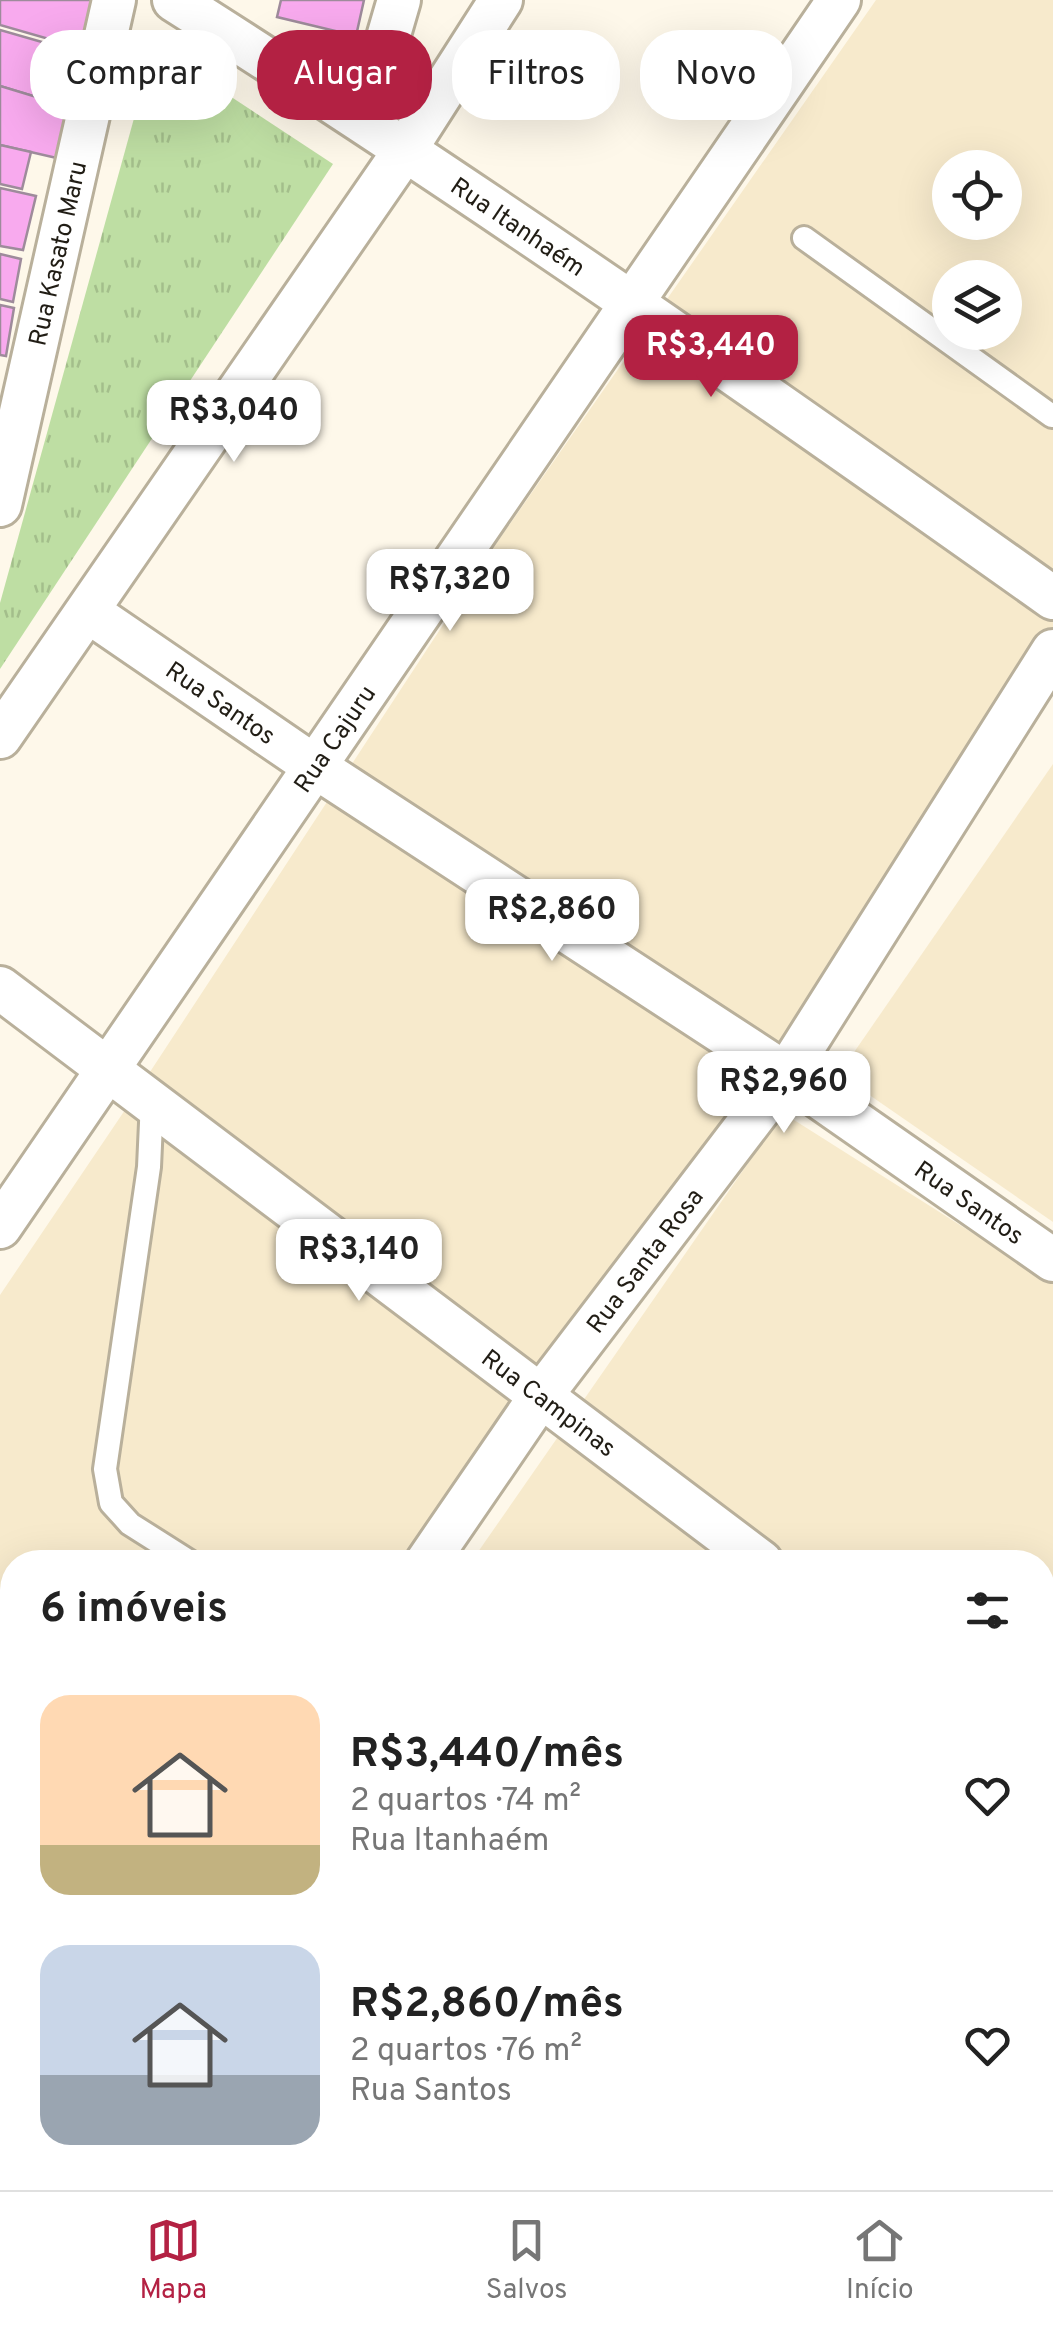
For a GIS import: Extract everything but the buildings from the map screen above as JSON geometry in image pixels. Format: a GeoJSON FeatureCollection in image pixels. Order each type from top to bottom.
{"type":"FeatureCollection","features":[{"type":"Feature","properties":{"kind":"street","name":"Rua Kasato Maru"},"geometry":{"type":"LineString","coordinates":[[0,506],[114,0]]}},
{"type":"Feature","properties":{"kind":"street","name":"Rua Itanhaém"},"geometry":{"type":"LineString","coordinates":[[174,0],[257,52]]}},
{"type":"Feature","properties":{"kind":"street"},"geometry":{"type":"LineString","coordinates":[[390,30],[399,0]]}},
{"type":"Feature","properties":{"kind":"street"},"geometry":{"type":"LineString","coordinates":[[0,737],[405,150],[502,0]]}},
{"type":"Feature","properties":{"kind":"street","name":"Rua Cajuru"},"geometry":{"type":"LineString","coordinates":[[0,1227],[839,0]]}},
{"type":"Feature","properties":{"kind":"street","name":"Rua Itanhaém"},"geometry":{"type":"LineString","coordinates":[[364,120],[635,302],[1053,598]]}},
{"type":"Feature","properties":{"kind":"street","name":"Rua Santos"},"geometry":{"type":"LineString","coordinates":[[89,612],[314,766],[786,1074],[1053,1260]]}},
{"type":"Feature","properties":{"kind":"street","name":"Rua Santa Rosa"},"geometry":{"type":"LineString","coordinates":[[435,1550],[540,1397],[786,1074],[1053,651]]}},
{"type":"Feature","properties":{"kind":"street","name":"Rua Campinas"},"geometry":{"type":"LineString","coordinates":[[0,988],[745,1550]]}},
{"type":"Feature","properties":{"kind":"lane"},"geometry":{"type":"LineString","coordinates":[[804,238],[1053,416]]}},
{"type":"Feature","properties":{"kind":"lane"},"geometry":{"type":"LineString","coordinates":[[152,1101],[149,1167],[105,1469],[111,1503],[130,1524],[171,1550]]}},
{"type":"Feature","properties":{"kind":"shaded area"},"geometry":{"type":"Polygon","coordinates":[[[876,0],[1053,0],[1053,627],[787,1037],[422,1550],[0,1550],[0,1295],[498,541],[876,0]]]}},
{"type":"Feature","properties":{"kind":"shaded area"},"geometry":{"type":"Polygon","coordinates":[[[1053,764],[1053,1222],[839,1074],[1053,764]]]}},
{"type":"Feature","properties":{"kind":"shaded area"},"geometry":{"type":"Polygon","coordinates":[[[783,1113],[1053,1284],[1053,1550],[479,1550],[783,1113]]]}},
{"type":"Feature","properties":{"kind":"green space"},"geometry":{"type":"Polygon","coordinates":[[[237,101],[257,114],[257,120],[266,120],[333,164],[0,669],[0,603],[134,120],[237,120],[237,101]]]}}]}
